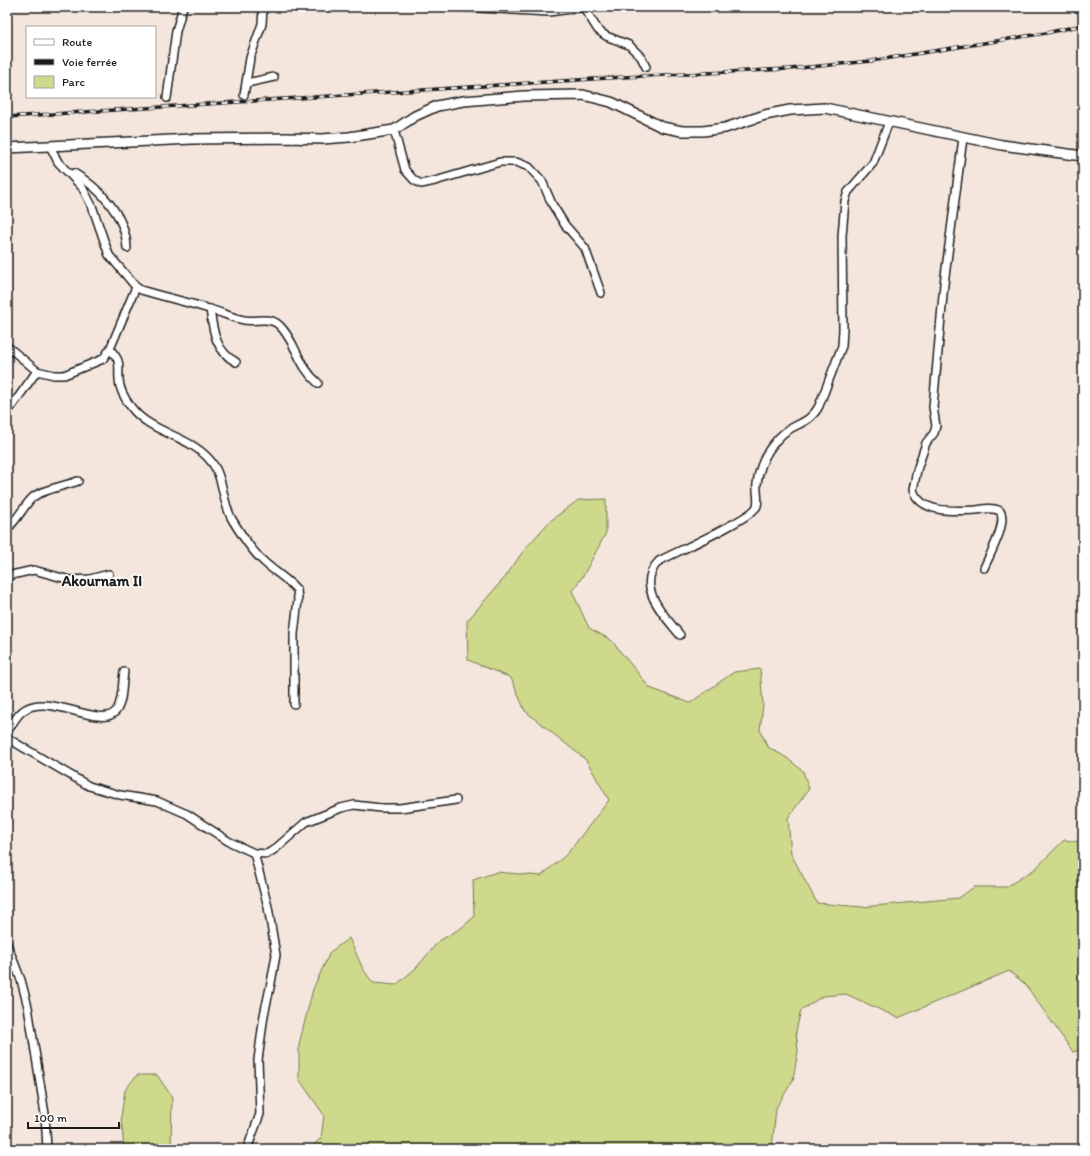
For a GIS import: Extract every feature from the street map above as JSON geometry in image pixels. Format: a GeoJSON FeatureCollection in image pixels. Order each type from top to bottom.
{"type":"FeatureCollection","features":[{"type":"Feature","properties":{"kind":"street"},"geometry":{"type":"LineString","coordinates":[[167,98],[176,31],[183,7]]}},
{"type":"Feature","properties":{"kind":"street"},"geometry":{"type":"LineString","coordinates":[[244,94],[250,58],[262,24],[263,7]]}},
{"type":"Feature","properties":{"kind":"street"},"geometry":{"type":"LineString","coordinates":[[461,7],[549,12],[585,8],[598,30],[606,36],[629,45],[641,57],[646,67]]}},
{"type":"Feature","properties":{"kind":"street"},"geometry":{"type":"LineString","coordinates":[[1076,7],[1083,10]]}},
{"type":"Feature","properties":{"kind":"street"},"geometry":{"type":"LineString","coordinates":[[247,83],[274,77]]}},
{"type":"Feature","properties":{"kind":"street"},"geometry":{"type":"LineString","coordinates":[[7,148],[192,139],[322,139],[349,137],[394,130],[415,116],[437,106],[463,101],[524,96],[584,95],[620,106],[662,128],[682,131],[703,131],[725,128],[765,115],[806,108],[825,108],[963,138],[1027,150],[1043,149],[1083,156]]}},
{"type":"Feature","properties":{"kind":"street"},"geometry":{"type":"LineString","coordinates":[[680,635],[656,604],[651,593],[649,583],[651,572],[659,561],[730,526],[755,510],[757,505],[757,484],[764,460],[769,450],[787,430],[808,420],[816,413],[842,346],[842,236],[845,201],[848,192],[873,163],[889,122]]}},
{"type":"Feature","properties":{"kind":"street"},"geometry":{"type":"LineString","coordinates":[[394,130],[405,170],[414,180],[421,184],[500,162],[516,162],[529,167],[536,172],[542,181],[552,204],[565,225],[585,248],[601,293]]}},
{"type":"Feature","properties":{"kind":"street"},"geometry":{"type":"LineString","coordinates":[[963,138],[944,284],[933,407],[936,426],[934,433],[926,443],[917,470],[913,490],[921,503],[934,508],[989,509],[1000,511],[1002,516],[1002,525],[984,568]]}},
{"type":"Feature","properties":{"kind":"street"},"geometry":{"type":"LineString","coordinates":[[50,146],[58,162],[78,181],[92,206],[109,255],[136,287],[141,290],[186,304],[210,309],[245,320],[265,320],[279,324],[307,373],[318,383]]}},
{"type":"Feature","properties":{"kind":"street"},"geometry":{"type":"LineString","coordinates":[[66,169],[84,179],[112,208],[126,233],[127,248]]}},
{"type":"Feature","properties":{"kind":"street"},"geometry":{"type":"LineString","coordinates":[[7,346],[38,370],[54,375],[72,374],[98,363],[106,356],[110,349],[136,287]]}},
{"type":"Feature","properties":{"kind":"street"},"geometry":{"type":"LineString","coordinates":[[210,309],[215,338],[225,355],[236,362]]}},
{"type":"Feature","properties":{"kind":"street"},"geometry":{"type":"LineString","coordinates":[[110,349],[120,366],[120,387],[130,406],[150,423],[197,447],[210,459],[217,470],[227,510],[232,520],[262,560],[297,590],[298,600],[294,634],[294,704]]}},
{"type":"Feature","properties":{"kind":"street"},"geometry":{"type":"LineString","coordinates":[[7,413],[38,370]]}},
{"type":"Feature","properties":{"kind":"street"},"geometry":{"type":"LineString","coordinates":[[7,529],[15,522],[31,498],[40,493],[78,481]]}},
{"type":"Feature","properties":{"kind":"street"},"geometry":{"type":"LineString","coordinates":[[7,576],[34,570],[70,580],[84,580],[109,574]]}},
{"type":"Feature","properties":{"kind":"street"},"geometry":{"type":"LineString","coordinates":[[7,732],[23,710],[33,706],[63,707],[92,716],[102,717],[116,712],[119,706],[124,672]]}},
{"type":"Feature","properties":{"kind":"street"},"geometry":{"type":"LineString","coordinates":[[7,738],[89,786],[115,794],[157,801],[187,814],[228,841],[254,853],[267,854],[275,849],[306,822],[341,808],[354,805],[400,808],[456,800]]}},
{"type":"Feature","properties":{"kind":"street"},"geometry":{"type":"LineString","coordinates":[[247,1149],[260,1114],[258,1060],[264,1015],[272,983],[276,955],[268,907],[254,853]]}},
{"type":"Feature","properties":{"kind":"street"},"geometry":{"type":"LineString","coordinates":[[7,944],[21,980],[28,1007],[45,1114],[47,1149]]}},
{"type":"Feature","properties":{"kind":"green space"},"geometry":{"type":"Polygon","coordinates":[[[606,499],[606,533],[583,576],[572,591],[589,628],[611,640],[650,688],[690,703],[734,672],[760,669],[763,705],[760,730],[768,747],[787,758],[803,771],[809,789],[788,818],[791,854],[817,903],[862,907],[959,898],[974,887],[1006,887],[1035,869],[1064,840],[1081,842],[1083,857],[1083,1049],[1073,1052],[1025,984],[1009,971],[898,1018],[846,994],[823,996],[801,1010],[796,1031],[798,1051],[793,1080],[776,1108],[772,1149],[309,1149],[321,1138],[324,1115],[299,1079],[299,1044],[313,989],[330,952],[349,938],[363,969],[373,983],[396,985],[416,968],[439,941],[461,928],[474,917],[473,880],[497,872],[541,876],[567,854],[609,800],[586,760],[525,711],[511,678],[468,660],[467,621],[506,576],[524,550],[549,522],[578,500],[606,499]]]}},
{"type":"Feature","properties":{"kind":"green space"},"geometry":{"type":"Polygon","coordinates":[[[137,1075],[157,1075],[172,1097],[171,1149],[124,1149],[121,1117],[125,1090],[137,1075]]]}},
{"type":"Feature","properties":{"kind":"railway"},"geometry":{"type":"LineString","coordinates":[[7,117],[624,77],[789,69],[871,61],[1046,33],[1083,25]]}},
{"type":"Feature","properties":{"kind":"district","name":"Akournam II"},"geometry":{"type":"Point","coordinates":[102,581]}}]}
